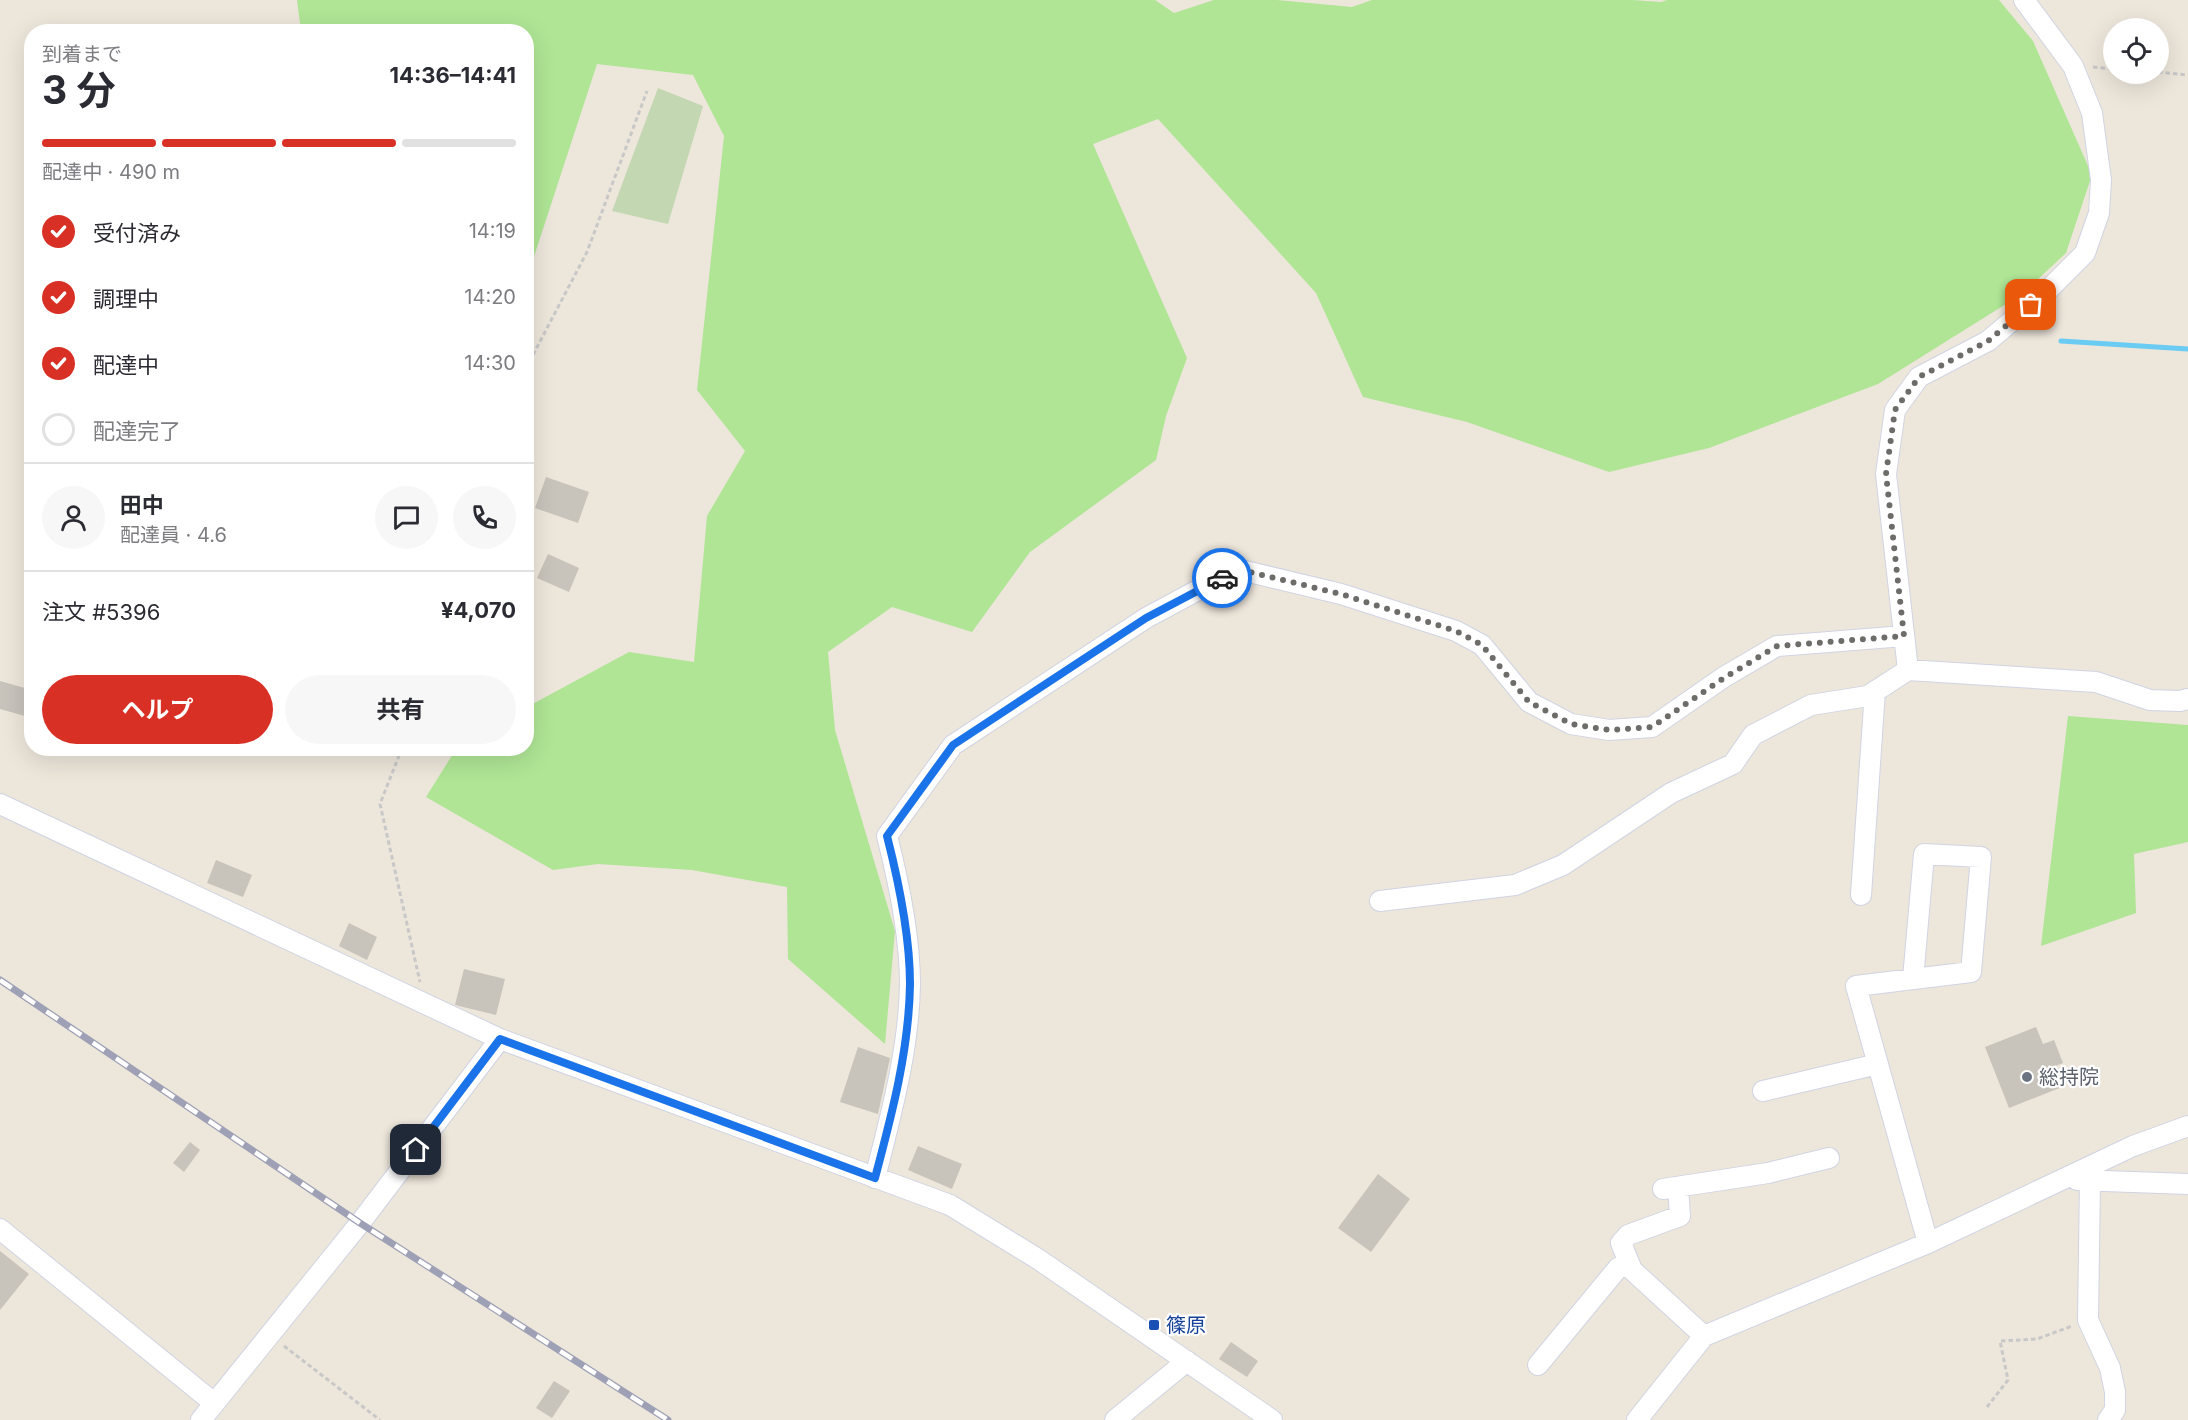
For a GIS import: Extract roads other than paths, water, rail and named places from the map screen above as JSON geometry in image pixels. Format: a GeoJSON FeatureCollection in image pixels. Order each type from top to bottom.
{"type":"FeatureCollection","features":[{"type":"Feature","properties":{"kind":"street"},"geometry":{"type":"LineString","coordinates":[[1908,670],[1886,474],[1895,410],[1919,377],[1988,341],[2045,293],[2085,253],[2099,213],[2101,180],[2091,113],[2073,66],[2024,0]]}},
{"type":"Feature","properties":{"kind":"street"},"geometry":{"type":"LineString","coordinates":[[875,1178],[894,1103],[904,1049],[910,984],[898,877],[887,836],[953,745],[1146,618],[1237,569],[1341,594],[1456,631],[1482,645],[1529,702],[1571,724],[1609,730],[1652,727],[1724,678],[1777,646],[1904,636]]}},
{"type":"Feature","properties":{"kind":"street"},"geometry":{"type":"LineString","coordinates":[[1380,901],[1515,885],[1553,869],[1671,793],[1733,764],[1753,735],[1811,705],[1868,696],[1908,670],[2096,682],[2150,700],[2188,699]]}},
{"type":"Feature","properties":{"kind":"street"},"geometry":{"type":"LineString","coordinates":[[1861,895],[1875,691]]}},
{"type":"Feature","properties":{"kind":"street"},"geometry":{"type":"LineString","coordinates":[[0,804],[500,1039],[950,1205],[1038,1259],[1272,1420]]}},
{"type":"Feature","properties":{"kind":"street"},"geometry":{"type":"LineString","coordinates":[[1913,979],[1924,854],[1981,857],[1971,972],[1857,986],[1928,1243]]}},
{"type":"Feature","properties":{"kind":"street"},"geometry":{"type":"LineString","coordinates":[[201,1420],[360,1223],[500,1039]]}},
{"type":"Feature","properties":{"kind":"street"},"geometry":{"type":"LineString","coordinates":[[1763,1091],[1878,1064]]}},
{"type":"Feature","properties":{"kind":"street"},"geometry":{"type":"LineString","coordinates":[[1637,1420],[1704,1336],[1928,1243],[2133,1146],[2188,1126]]}},
{"type":"Feature","properties":{"kind":"street"},"geometry":{"type":"LineString","coordinates":[[1704,1336],[1628,1263],[1621,1243],[1623,1238],[1680,1216],[1670,1188],[1768,1173],[1829,1158]]}},
{"type":"Feature","properties":{"kind":"street"},"geometry":{"type":"LineString","coordinates":[[2062,1180],[2188,1184]]}},
{"type":"Feature","properties":{"kind":"street"},"geometry":{"type":"LineString","coordinates":[[2090,1181],[2088,1320],[2110,1368],[2115,1392],[2113,1418]]}},
{"type":"Feature","properties":{"kind":"street"},"geometry":{"type":"LineString","coordinates":[[0,1229],[214,1403]]}},
{"type":"Feature","properties":{"kind":"street"},"geometry":{"type":"LineString","coordinates":[[1538,1365],[1618,1268],[1628,1263]]}},
{"type":"Feature","properties":{"kind":"street"},"geometry":{"type":"LineString","coordinates":[[1115,1420],[1187,1361]]}},
{"type":"Feature","properties":{"kind":"waterway"},"geometry":{"type":"LineString","coordinates":[[2061,341],[2188,349]]}},
{"type":"Feature","properties":{"kind":"railway"},"geometry":{"type":"LineString","coordinates":[[0,980],[360,1223],[668,1420]]}},
{"type":"Feature","properties":{"kind":"place","name":"総持院"},"geometry":{"type":"Point","coordinates":[2027,1077]}},
{"type":"Feature","properties":{"kind":"place","name":"篠原"},"geometry":{"type":"Point","coordinates":[1154,1325]}}]}
